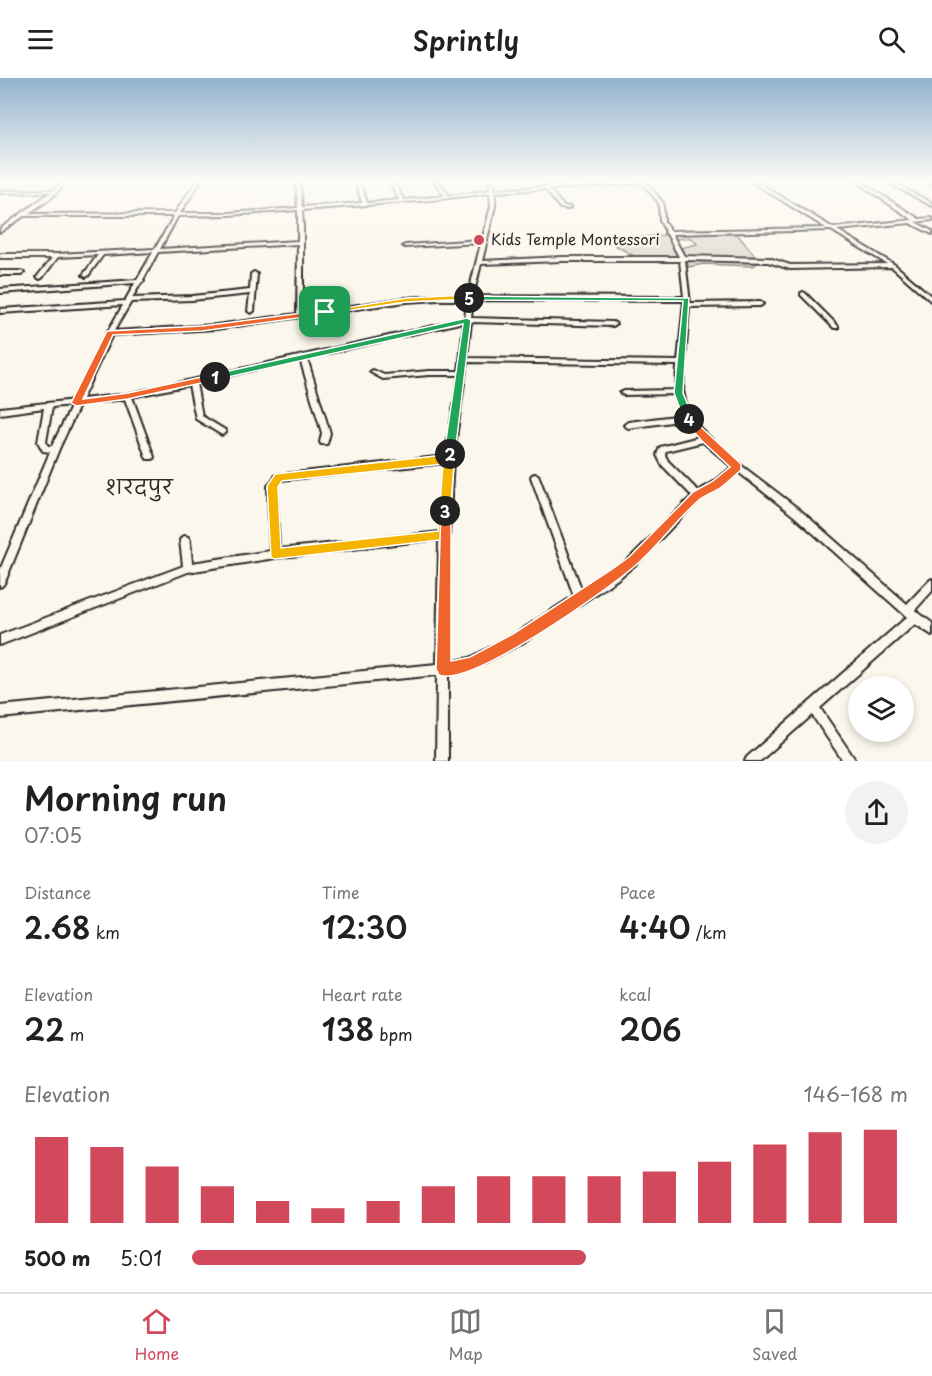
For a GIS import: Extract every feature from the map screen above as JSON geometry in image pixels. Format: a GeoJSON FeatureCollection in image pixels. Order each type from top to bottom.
{"type":"FeatureCollection","features":[{"type":"Feature","properties":{"kind":"street"},"geometry":{"type":"LineString","coordinates":[[0,231],[24,215],[205,214]]}},
{"type":"Feature","properties":{"kind":"street"},"geometry":{"type":"LineString","coordinates":[[300,214],[300,316]]}},
{"type":"Feature","properties":{"kind":"street"},"geometry":{"type":"LineString","coordinates":[[442,761],[444,535],[449,459],[470,298],[491,214]]}},
{"type":"Feature","properties":{"kind":"street"},"geometry":{"type":"LineString","coordinates":[[662,214],[667,233],[682,259],[687,302],[679,393],[687,417],[737,467],[797,513],[932,630]]}},
{"type":"Feature","properties":{"kind":"street"},"geometry":{"type":"LineString","coordinates":[[808,214],[893,266],[932,300]]}},
{"type":"Feature","properties":{"kind":"street"},"geometry":{"type":"LineString","coordinates":[[908,214],[917,220]]}},
{"type":"Feature","properties":{"kind":"street"},"geometry":{"type":"LineString","coordinates":[[0,582],[3,568],[76,403],[110,333],[177,215]]}},
{"type":"Feature","properties":{"kind":"street"},"geometry":{"type":"LineString","coordinates":[[667,233],[834,229],[909,220],[931,220]]}},
{"type":"Feature","properties":{"kind":"street"},"geometry":{"type":"LineString","coordinates":[[909,220],[932,233]]}},
{"type":"Feature","properties":{"kind":"street"},"geometry":{"type":"LineString","coordinates":[[405,246],[484,241]]}},
{"type":"Feature","properties":{"kind":"street"},"geometry":{"type":"LineString","coordinates":[[0,256],[101,254],[300,242]]}},
{"type":"Feature","properties":{"kind":"street"},"geometry":{"type":"LineString","coordinates":[[86,275],[101,254]]}},
{"type":"Feature","properties":{"kind":"street"},"geometry":{"type":"LineString","coordinates":[[40,277],[56,256]]}},
{"type":"Feature","properties":{"kind":"street"},"geometry":{"type":"LineString","coordinates":[[478,263],[562,259],[682,259],[769,260],[790,267],[893,266]]}},
{"type":"Feature","properties":{"kind":"street"},"geometry":{"type":"LineString","coordinates":[[0,273],[21,273]]}},
{"type":"Feature","properties":{"kind":"street"},"geometry":{"type":"LineString","coordinates":[[251,311],[254,274]]}},
{"type":"Feature","properties":{"kind":"street"},"geometry":{"type":"LineString","coordinates":[[0,291],[141,281]]}},
{"type":"Feature","properties":{"kind":"street"},"geometry":{"type":"LineString","coordinates":[[0,311],[251,292]]}},
{"type":"Feature","properties":{"kind":"street"},"geometry":{"type":"LineString","coordinates":[[803,294],[836,327]]}},
{"type":"Feature","properties":{"kind":"street"},"geometry":{"type":"LineString","coordinates":[[110,333],[202,328],[406,300],[470,298],[760,304]]}},
{"type":"Feature","properties":{"kind":"street"},"geometry":{"type":"LineString","coordinates":[[0,411],[128,396],[467,320],[613,324]]}},
{"type":"Feature","properties":{"kind":"street"},"geometry":{"type":"LineString","coordinates":[[303,357],[326,433],[324,442]]}},
{"type":"Feature","properties":{"kind":"street"},"geometry":{"type":"LineString","coordinates":[[463,360],[681,363]]}},
{"type":"Feature","properties":{"kind":"street"},"geometry":{"type":"LineString","coordinates":[[373,372],[383,377],[462,373]]}},
{"type":"Feature","properties":{"kind":"street"},"geometry":{"type":"LineString","coordinates":[[192,383],[199,417],[222,432]]}},
{"type":"Feature","properties":{"kind":"street"},"geometry":{"type":"LineString","coordinates":[[624,393],[679,393]]}},
{"type":"Feature","properties":{"kind":"street"},"geometry":{"type":"LineString","coordinates":[[128,396],[150,456]]}},
{"type":"Feature","properties":{"kind":"street"},"geometry":{"type":"LineString","coordinates":[[48,407],[42,442],[45,449],[55,449]]}},
{"type":"Feature","properties":{"kind":"street"},"geometry":{"type":"LineString","coordinates":[[628,425],[687,417]]}},
{"type":"Feature","properties":{"kind":"street"},"geometry":{"type":"LineString","coordinates":[[697,496],[664,463],[661,456],[663,449],[706,438]]}},
{"type":"Feature","properties":{"kind":"street"},"geometry":{"type":"LineString","coordinates":[[275,554],[272,486],[279,477],[449,459]]}},
{"type":"Feature","properties":{"kind":"street"},"geometry":{"type":"LineString","coordinates":[[0,711],[444,669],[471,663],[518,639],[633,561],[697,496],[717,484],[737,467]]}},
{"type":"Feature","properties":{"kind":"street"},"geometry":{"type":"LineString","coordinates":[[535,477],[580,598]]}},
{"type":"Feature","properties":{"kind":"street"},"geometry":{"type":"LineString","coordinates":[[0,640],[188,568],[275,554],[444,535]]}},
{"type":"Feature","properties":{"kind":"street"},"geometry":{"type":"LineString","coordinates":[[185,540],[188,568]]}},
{"type":"Feature","properties":{"kind":"street"},"geometry":{"type":"LineString","coordinates":[[751,761],[813,707],[912,614],[932,584]]}},
{"type":"Feature","properties":{"kind":"street"},"geometry":{"type":"LineString","coordinates":[[813,707],[850,761]]}},
{"type":"Feature","properties":{"kind":"shaded area"},"geometry":{"type":"Polygon","coordinates":[[[736,233],[760,261],[753,266],[703,264],[688,267],[687,257],[681,248],[697,244],[692,238],[674,239],[671,234],[736,233]]]}},
{"type":"Feature","properties":{"kind":"shaded area"},"geometry":{"type":"Polygon","coordinates":[[[666,235],[682,257],[682,261],[641,260],[606,240],[666,235]]]}},
{"type":"Feature","properties":{"kind":"place","name":"Kids Temple Montessori"},"geometry":{"type":"Point","coordinates":[479,240]}},
{"type":"Feature","properties":{"kind":"district","name":"शरदपुर"},"geometry":{"type":"Point","coordinates":[139,487]}},
{"type":"Feature","properties":{"kind":"route"},"geometry":{"type":"LineString","coordinates":[[325,312],[202,328],[110,333],[76,403],[128,396],[192,383],[467,320],[462,377],[449,459],[444,535],[275,554],[272,486],[279,477],[449,459],[444,535],[444,669],[471,663],[518,639],[616,574],[633,561],[697,496],[717,484],[737,467],[687,417],[682,406],[679,386],[687,299],[438,298],[406,300],[325,312]]}}]}
